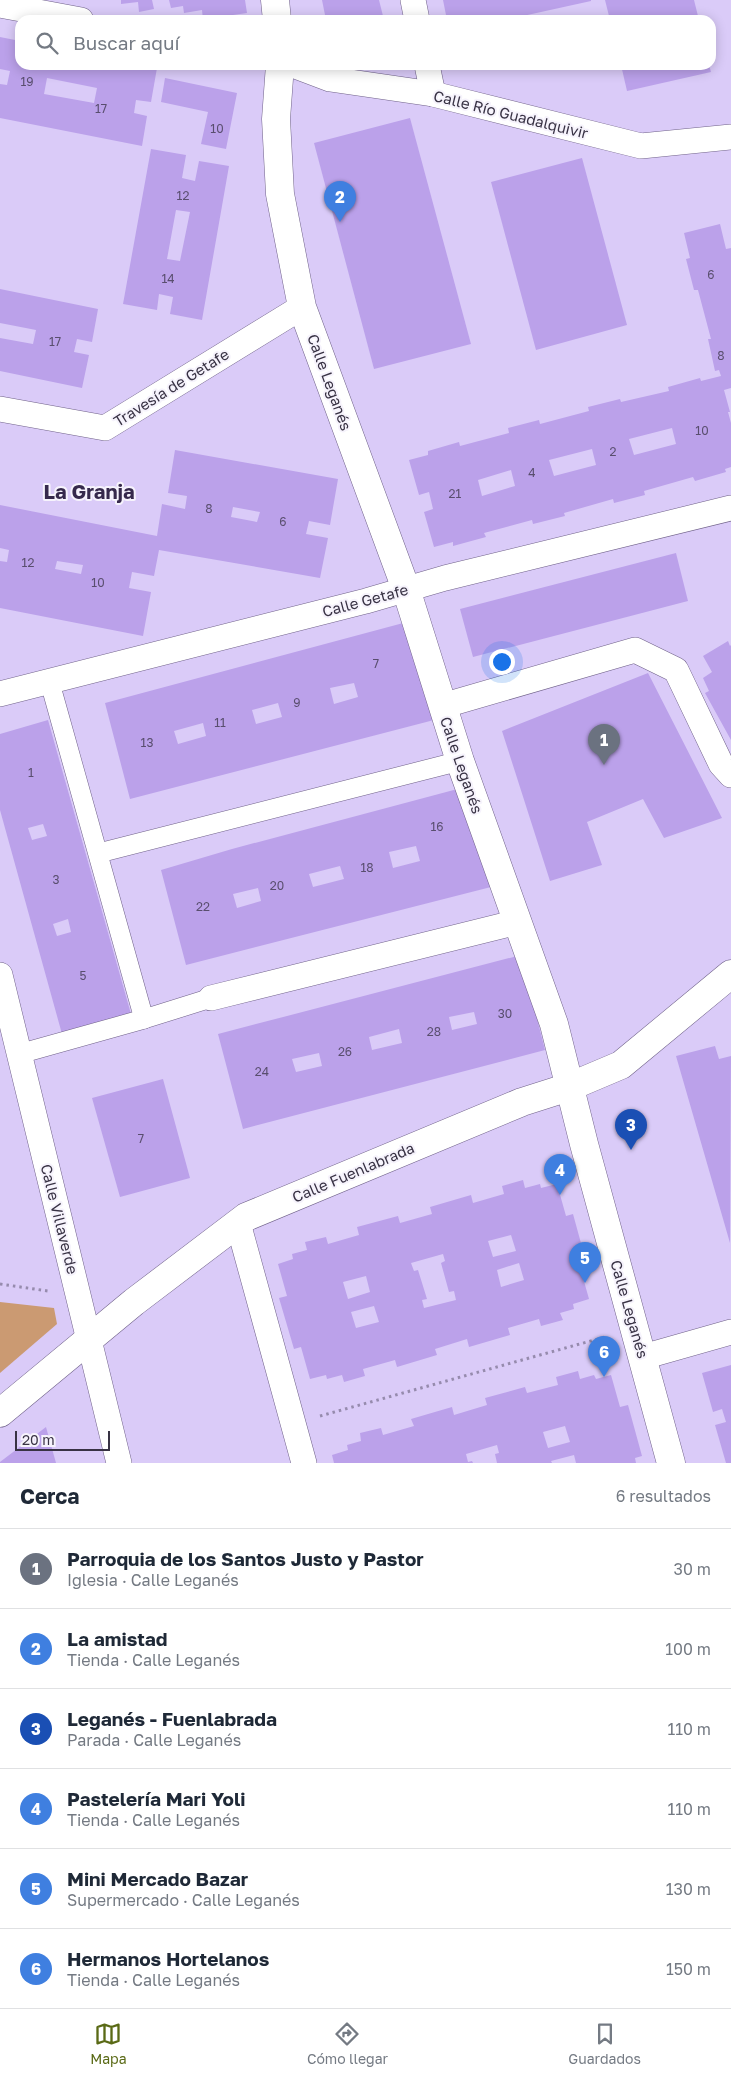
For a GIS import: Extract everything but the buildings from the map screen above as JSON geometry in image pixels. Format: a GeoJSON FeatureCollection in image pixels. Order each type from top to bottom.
{"type":"FeatureCollection","features":[{"type":"Feature","properties":{"kind":"street"},"geometry":{"type":"LineString","coordinates":[[274,0],[276,15]]}},
{"type":"Feature","properties":{"kind":"street"},"geometry":{"type":"LineString","coordinates":[[413,0],[416,15]]}},
{"type":"Feature","properties":{"kind":"street"},"geometry":{"type":"LineString","coordinates":[[0,5],[54,15]]}},
{"type":"Feature","properties":{"kind":"street","name":"Calle Leganés"},"geometry":{"type":"LineString","coordinates":[[280,70],[276,119],[280,194],[302,307],[406,589],[460,761],[554,1024],[672,1463]]}},
{"type":"Feature","properties":{"kind":"street","name":"Calle Río Guadalquivir"},"geometry":{"type":"LineString","coordinates":[[306,70],[330,79],[433,94],[641,146],[731,137]]}},
{"type":"Feature","properties":{"kind":"street"},"geometry":{"type":"LineString","coordinates":[[428,70],[433,94]]}},
{"type":"Feature","properties":{"kind":"street","name":"Travesía de Getafe"},"geometry":{"type":"LineString","coordinates":[[0,408],[105,428],[302,307]]}},
{"type":"Feature","properties":{"kind":"street","name":"Calle Getafe"},"geometry":{"type":"LineString","coordinates":[[0,694],[50,683],[445,578],[731,508]]}},
{"type":"Feature","properties":{"kind":"street"},"geometry":{"type":"LineString","coordinates":[[442,706],[635,650],[676,670],[720,764],[731,775]]}},
{"type":"Feature","properties":{"kind":"street"},"geometry":{"type":"LineString","coordinates":[[50,683],[144,1019]]}},
{"type":"Feature","properties":{"kind":"street"},"geometry":{"type":"LineString","coordinates":[[99,853],[460,761]]}},
{"type":"Feature","properties":{"kind":"street"},"geometry":{"type":"LineString","coordinates":[[20,1054],[211,998],[518,922]]}},
{"type":"Feature","properties":{"kind":"street","name":"Calle Fuenlabrada"},"geometry":{"type":"LineString","coordinates":[[0,1413],[134,1302],[246,1217],[522,1102],[570,1087],[621,1065],[731,974]]}},
{"type":"Feature","properties":{"kind":"street","name":"Calle Villaverde"},"geometry":{"type":"LineString","coordinates":[[0,975],[119,1463]]}},
{"type":"Feature","properties":{"kind":"street"},"geometry":{"type":"LineString","coordinates":[[238,1223],[304,1463]]}},
{"type":"Feature","properties":{"kind":"street"},"geometry":{"type":"LineString","coordinates":[[643,1357],[731,1332]]}},
{"type":"Feature","properties":{"kind":"path"},"geometry":{"type":"LineString","coordinates":[[0,1284],[79,1295]]}},
{"type":"Feature","properties":{"kind":"path"},"geometry":{"type":"LineString","coordinates":[[294,1424],[635,1329]]}},
{"type":"Feature","properties":{"kind":"shaded area"},"geometry":{"type":"Polygon","coordinates":[[[0,1302],[54,1308],[57,1324],[0,1373],[0,1302]]]}},
{"type":"Feature","properties":{"kind":"place","name":"La amistad"},"geometry":{"type":"Point","coordinates":[340,222]}},
{"type":"Feature","properties":{"kind":"place","name":"Parroquia de los Santos Justo y Pastor"},"geometry":{"type":"Point","coordinates":[604,765]}},
{"type":"Feature","properties":{"kind":"place","name":"Leganés - Fuenlabrada"},"geometry":{"type":"Point","coordinates":[631,1150]}},
{"type":"Feature","properties":{"kind":"place","name":"Pastelería Mari Yoli"},"geometry":{"type":"Point","coordinates":[560,1195]}},
{"type":"Feature","properties":{"kind":"place","name":"Mini Mercado Bazar"},"geometry":{"type":"Point","coordinates":[585,1283]}},
{"type":"Feature","properties":{"kind":"place","name":"Hermanos Hortelanos"},"geometry":{"type":"Point","coordinates":[604,1377]}},
{"type":"Feature","properties":{"kind":"district","name":"La Granja"},"geometry":{"type":"Point","coordinates":[89,491]}}]}
